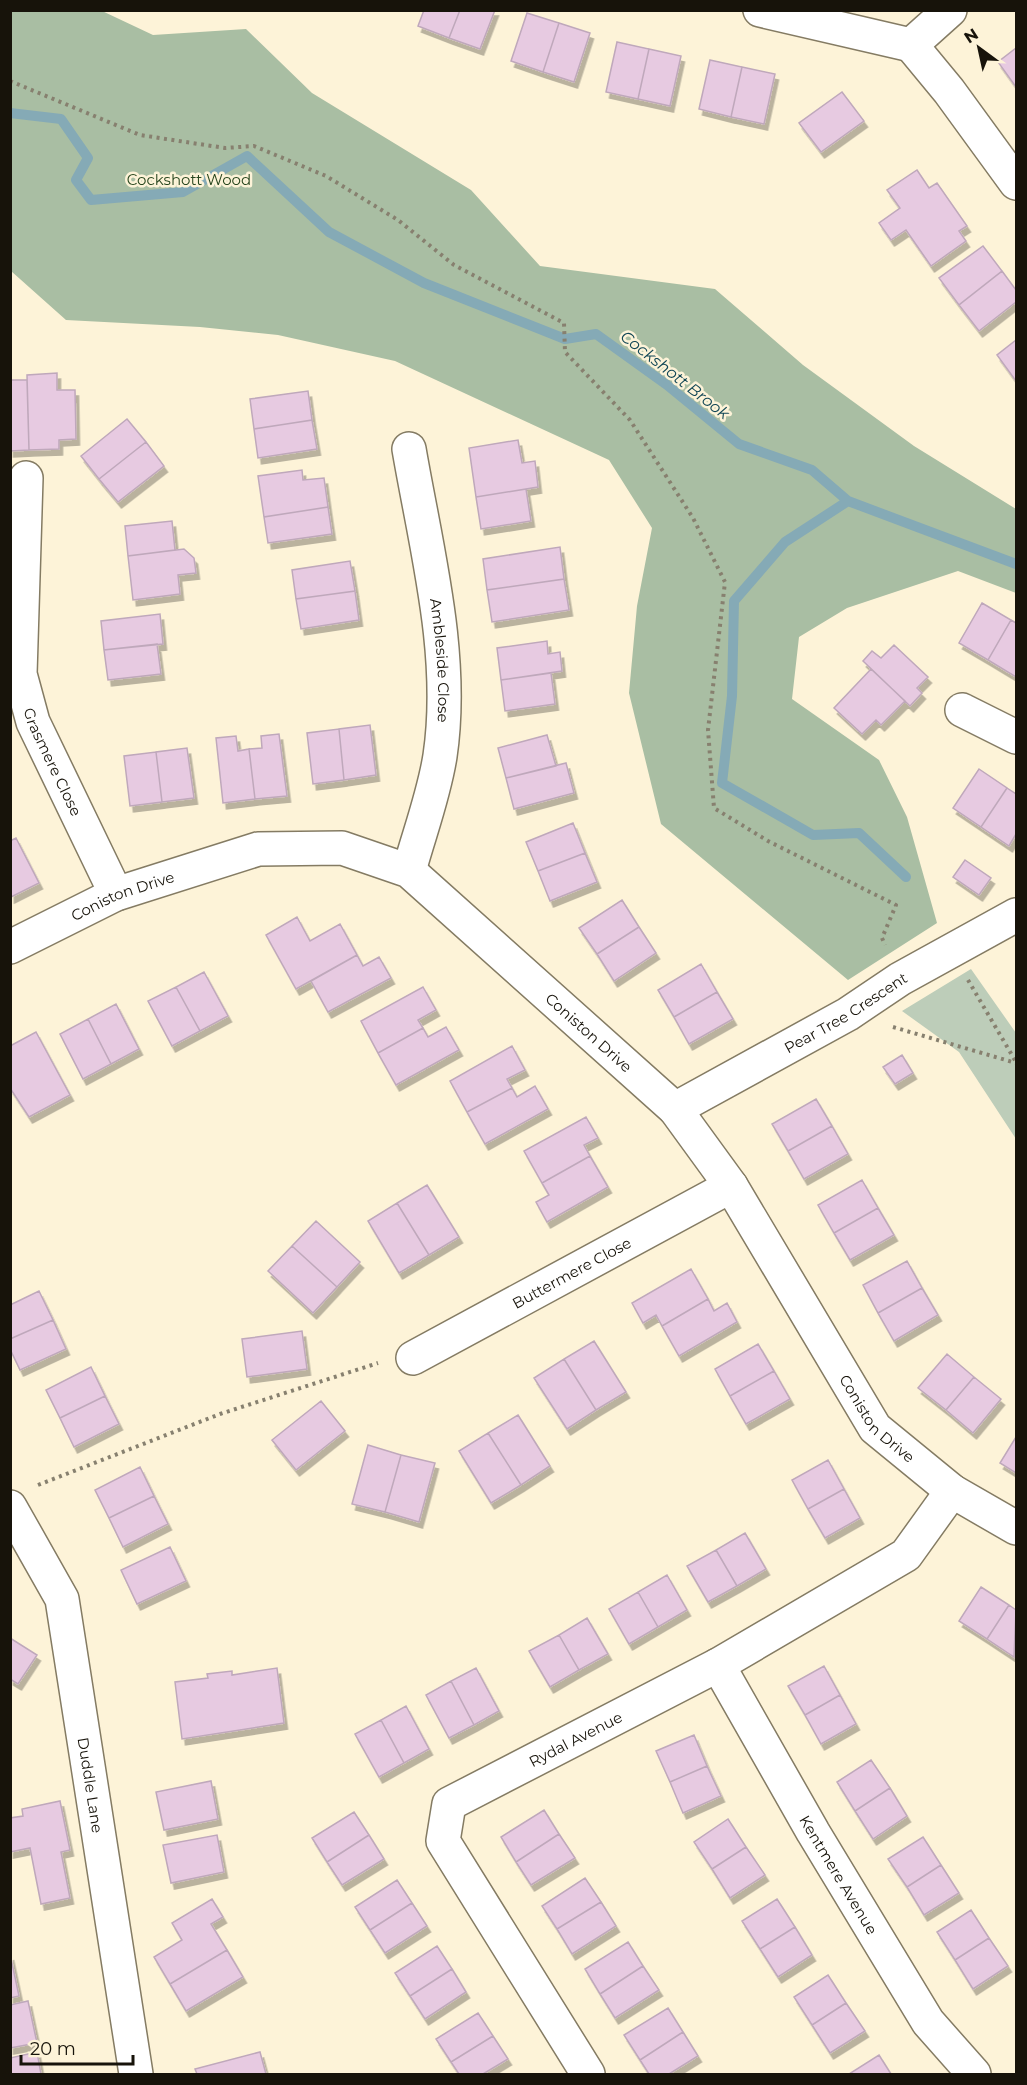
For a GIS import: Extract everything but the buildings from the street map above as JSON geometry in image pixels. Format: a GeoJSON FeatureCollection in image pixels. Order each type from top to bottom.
{"type":"FeatureCollection","features":[{"type":"Feature","properties":{"kind":"street"},"geometry":{"type":"LineString","coordinates":[[760,10],[911,45],[949,91],[1017,183]]}},
{"type":"Feature","properties":{"kind":"street"},"geometry":{"type":"LineString","coordinates":[[911,45],[950,10]]}},
{"type":"Feature","properties":{"kind":"street","name":"Ambleside Close"},"geometry":{"type":"LineString","coordinates":[[408,448],[439,625],[443,690],[440,756],[409,871]]}},
{"type":"Feature","properties":{"kind":"street","name":"Grasmere Close"},"geometry":{"type":"LineString","coordinates":[[26,477],[20,674],[33,722],[116,894]]}},
{"type":"Feature","properties":{"kind":"street"},"geometry":{"type":"LineString","coordinates":[[962,710],[1017,737]]}},
{"type":"Feature","properties":{"kind":"street","name":"Coniston Drive"},"geometry":{"type":"LineString","coordinates":[[10,947],[116,894],[258,849],[342,848],[409,871],[675,1110],[731,1186],[875,1428],[952,1491],[1017,1528]]}},
{"type":"Feature","properties":{"kind":"street","name":"Pear Tree Crescent"},"geometry":{"type":"LineString","coordinates":[[675,1110],[848,1014],[950,950],[1017,915]]}},
{"type":"Feature","properties":{"kind":"street","name":"Buttermere Close"},"geometry":{"type":"LineString","coordinates":[[413,1358],[731,1186]]}},
{"type":"Feature","properties":{"kind":"street","name":"Rydal Avenue"},"geometry":{"type":"LineString","coordinates":[[588,2074],[443,1841],[448,1804],[718,1665],[906,1555],[952,1491]]}},
{"type":"Feature","properties":{"kind":"street","name":"Duddle Lane"},"geometry":{"type":"LineString","coordinates":[[20,1498],[62,1599],[136,2074]]}},
{"type":"Feature","properties":{"kind":"street","name":"Kentmere Avenue"},"geometry":{"type":"LineString","coordinates":[[718,1665],[813,1832],[928,2022],[974,2074]]}},
{"type":"Feature","properties":{"kind":"path"},"geometry":{"type":"LineString","coordinates":[[10,81],[140,135],[225,148],[254,146],[326,176],[398,220],[454,265],[564,323],[565,352],[630,420],[693,518],[725,582],[708,730],[714,808],[768,841],[896,905],[882,938]]}},
{"type":"Feature","properties":{"kind":"path"},"geometry":{"type":"LineString","coordinates":[[950,950],[1017,1062]]}},
{"type":"Feature","properties":{"kind":"path"},"geometry":{"type":"LineString","coordinates":[[848,1014],[1017,1062]]}},
{"type":"Feature","properties":{"kind":"path"},"geometry":{"type":"LineString","coordinates":[[20,1498],[231,1411],[370,1364],[413,1358]]}},
{"type":"Feature","properties":{"kind":"green space","name":"Cockshott Wood"},"geometry":{"type":"Polygon","coordinates":[[[100,10],[153,35],[246,29],[312,93],[471,190],[540,266],[715,289],[803,365],[914,446],[1016,509],[1016,593],[958,571],[847,608],[799,637],[792,699],[879,760],[907,817],[937,923],[848,980],[661,824],[629,693],[637,606],[652,528],[609,460],[395,361],[278,335],[200,327],[66,320],[11,271],[11,11],[100,10]]]}},
{"type":"Feature","properties":{"kind":"green space"},"geometry":{"type":"Polygon","coordinates":[[[971,969],[1016,1033],[1016,1139],[959,1052],[902,1011],[971,969]]]}},
{"type":"Feature","properties":{"kind":"waterway","name":"Cockshott Brook"},"geometry":{"type":"LineString","coordinates":[[10,113],[61,119],[88,158],[76,180],[91,200],[183,192],[247,156],[329,232],[424,283],[565,339],[596,334],[667,385],[739,444],[812,470],[848,501],[785,542],[734,601],[732,696],[722,783],[813,835],[859,833],[906,877]]}},
{"type":"Feature","properties":{"kind":"waterway"},"geometry":{"type":"LineString","coordinates":[[848,501],[1016,564]]}}]}
